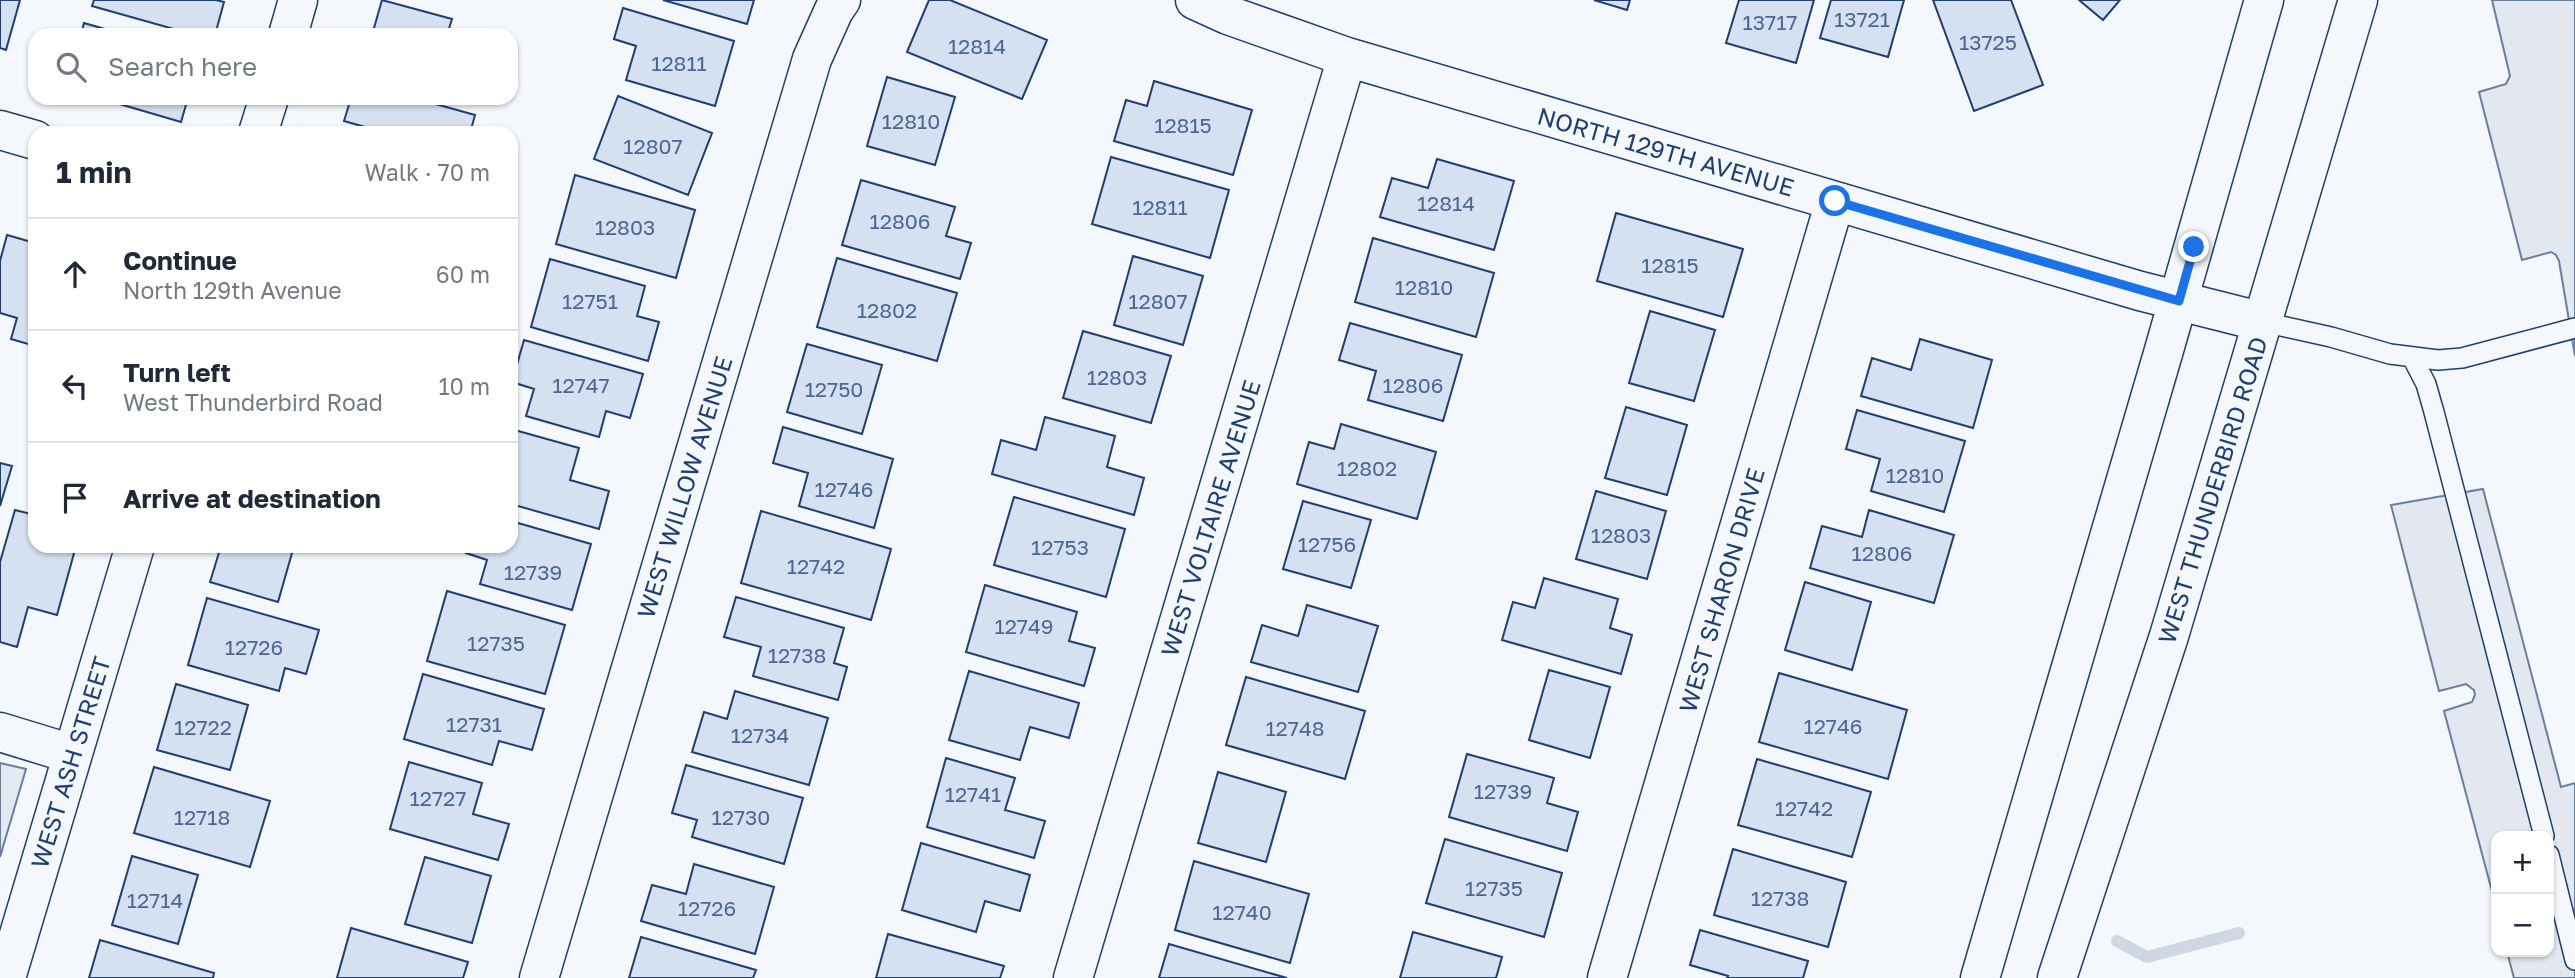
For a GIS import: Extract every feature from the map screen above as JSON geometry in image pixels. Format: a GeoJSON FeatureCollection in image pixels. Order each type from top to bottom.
{"type":"FeatureCollection","features":[{"type":"Feature","properties":{"kind":"street"},"geometry":{"type":"LineString","coordinates":[[290,28],[298,0]]}},
{"type":"Feature","properties":{"kind":"street","name":"WEST WILLOW AVENUE"},"geometry":{"type":"LineString","coordinates":[[539,978],[812,59],[841,0]]}},
{"type":"Feature","properties":{"kind":"street","name":"NORTH 129TH AVENUE"},"geometry":{"type":"LineString","coordinates":[[1195,0],[1228,15],[1347,57],[2179,301],[2263,322]]}},
{"type":"Feature","properties":{"kind":"street"},"geometry":{"type":"LineString","coordinates":[[1980,978],[2179,301],[2264,0]]}},
{"type":"Feature","properties":{"kind":"street","name":"WEST THUNDERBIRD ROAD"},"geometry":{"type":"LineString","coordinates":[[2057,978],[2169,636],[2358,0]]}},
{"type":"Feature","properties":{"kind":"street","name":"WEST VOLTAIRE AVENUE"},"geometry":{"type":"LineString","coordinates":[[1073,978],[1347,57]]}},
{"type":"Feature","properties":{"kind":"street"},"geometry":{"type":"LineString","coordinates":[[260,126],[267,105]]}},
{"type":"Feature","properties":{"kind":"street"},"geometry":{"type":"LineString","coordinates":[[0,130],[28,139]]}},
{"type":"Feature","properties":{"kind":"street","name":"WEST SHARON DRIVE"},"geometry":{"type":"LineString","coordinates":[[1607,978],[1835,201]]}},
{"type":"Feature","properties":{"kind":"street","name":"WEST ASH STREET"},"geometry":{"type":"LineString","coordinates":[[6,978],[133,553]]}},
{"type":"Feature","properties":{"kind":"street"},"geometry":{"type":"LineString","coordinates":[[0,732],[72,754]]}},
{"type":"Feature","properties":{"kind":"lane"},"geometry":{"type":"LineString","coordinates":[[2263,322],[2413,359],[2438,360],[2462,358],[2575,328]]}},
{"type":"Feature","properties":{"kind":"lane"},"geometry":{"type":"LineString","coordinates":[[2413,359],[2426,384],[2434,412],[2543,831]]}},
{"type":"Feature","properties":{"kind":"lane"},"geometry":{"type":"LineString","coordinates":[[2554,875],[2575,960]]}},
{"type":"Feature","properties":{"kind":"shaded area"},"geometry":{"type":"Polygon","coordinates":[[[2492,0],[2575,0],[2575,356],[2559,261],[2551,252],[2522,260],[2479,92],[2506,84],[2510,76],[2492,0]]]}},
{"type":"Feature","properties":{"kind":"shaded area"},"geometry":{"type":"Polygon","coordinates":[[[2483,489],[2561,787],[2575,783],[2575,978],[2514,978],[2508,957],[2554,957],[2554,831],[2491,831],[2491,887],[2444,711],[2472,702],[2474,690],[2466,684],[2439,691],[2391,505],[2483,489]]]}},
{"type":"Feature","properties":{"kind":"shaded area"},"geometry":{"type":"Polygon","coordinates":[[[0,763],[26,769],[0,857],[0,763]]]}},
{"type":"Feature","properties":{"kind":"building"},"geometry":{"type":"Polygon","coordinates":[[[0,0],[20,0],[6,50],[0,48],[0,0]]]}},
{"type":"Feature","properties":{"kind":"building"},"geometry":{"type":"Polygon","coordinates":[[[94,0],[224,2],[217,28],[170,28],[92,6],[94,0]]]}},
{"type":"Feature","properties":{"kind":"building"},"geometry":{"type":"Polygon","coordinates":[[[382,0],[452,19],[449,28],[374,28],[382,0]]]}},
{"type":"Feature","properties":{"kind":"building"},"geometry":{"type":"Polygon","coordinates":[[[663,0],[754,0],[747,24],[663,0]]]}},
{"type":"Feature","properties":{"kind":"building"},"geometry":{"type":"Polygon","coordinates":[[[929,0],[950,0],[1047,40],[1022,99],[907,52],[929,0]]]}},
{"type":"Feature","properties":{"kind":"building"},"geometry":{"type":"Polygon","coordinates":[[[1594,0],[1630,0],[1627,10],[1594,0]]]}},
{"type":"Feature","properties":{"kind":"building"},"geometry":{"type":"Polygon","coordinates":[[[1739,0],[1814,0],[1796,63],[1726,43],[1739,0]]]}},
{"type":"Feature","properties":{"kind":"building"},"geometry":{"type":"Polygon","coordinates":[[[1831,0],[1904,0],[1888,57],[1820,38],[1831,0]]]}},
{"type":"Feature","properties":{"kind":"building"},"geometry":{"type":"Polygon","coordinates":[[[1933,0],[2011,0],[2043,85],[1974,111],[1933,0]]]}},
{"type":"Feature","properties":{"kind":"building"},"geometry":{"type":"Polygon","coordinates":[[[2079,0],[2120,0],[2103,20],[2079,0]]]}},
{"type":"Feature","properties":{"kind":"building"},"geometry":{"type":"Polygon","coordinates":[[[623,8],[734,41],[715,106],[626,80],[636,46],[614,39],[623,8]]]}},
{"type":"Feature","properties":{"kind":"building"},"geometry":{"type":"Polygon","coordinates":[[[84,23],[102,28],[83,28],[84,23]]]}},
{"type":"Feature","properties":{"kind":"building"},"geometry":{"type":"Polygon","coordinates":[[[887,77],[955,97],[935,165],[867,146],[887,77]]]}},
{"type":"Feature","properties":{"kind":"building"},"geometry":{"type":"Polygon","coordinates":[[[1154,81],[1252,110],[1233,175],[1114,141],[1126,100],[1147,106],[1154,81]]]}},
{"type":"Feature","properties":{"kind":"building"},"geometry":{"type":"Polygon","coordinates":[[[618,96],[712,133],[688,195],[594,159],[618,96]]]}},
{"type":"Feature","properties":{"kind":"building"},"geometry":{"type":"Polygon","coordinates":[[[123,105],[186,105],[181,122],[123,105]]]}},
{"type":"Feature","properties":{"kind":"building"},"geometry":{"type":"Polygon","coordinates":[[[349,105],[439,105],[475,115],[472,126],[362,126],[344,121],[349,105]]]}},
{"type":"Feature","properties":{"kind":"building"},"geometry":{"type":"Polygon","coordinates":[[[1111,157],[1229,190],[1210,258],[1092,224],[1111,157]]]}},
{"type":"Feature","properties":{"kind":"building"},"geometry":{"type":"Polygon","coordinates":[[[1437,159],[1514,181],[1494,250],[1380,217],[1392,178],[1428,188],[1437,159]]]}},
{"type":"Feature","properties":{"kind":"building"},"geometry":{"type":"Polygon","coordinates":[[[575,175],[695,210],[676,278],[556,244],[575,175]]]}},
{"type":"Feature","properties":{"kind":"building"},"geometry":{"type":"Polygon","coordinates":[[[861,180],[955,207],[946,236],[971,243],[960,279],[842,245],[861,180]]]}},
{"type":"Feature","properties":{"kind":"building"},"geometry":{"type":"Polygon","coordinates":[[[1616,213],[1743,249],[1723,317],[1597,281],[1616,213]]]}},
{"type":"Feature","properties":{"kind":"building"},"geometry":{"type":"Polygon","coordinates":[[[7,235],[28,241],[28,344],[11,339],[17,318],[0,313],[0,261],[7,235]]]}},
{"type":"Feature","properties":{"kind":"building"},"geometry":{"type":"Polygon","coordinates":[[[1373,238],[1494,273],[1476,337],[1355,302],[1373,238]]]}},
{"type":"Feature","properties":{"kind":"building"},"geometry":{"type":"Polygon","coordinates":[[[1133,256],[1203,276],[1183,345],[1114,325],[1133,256]]]}},
{"type":"Feature","properties":{"kind":"building"},"geometry":{"type":"Polygon","coordinates":[[[837,258],[957,293],[937,361],[817,327],[837,258]]]}},
{"type":"Feature","properties":{"kind":"building"},"geometry":{"type":"Polygon","coordinates":[[[550,259],[645,286],[637,316],[659,322],[648,361],[531,327],[550,259]]]}},
{"type":"Feature","properties":{"kind":"building"},"geometry":{"type":"Polygon","coordinates":[[[1650,311],[1715,330],[1694,401],[1629,383],[1650,311]]]}},
{"type":"Feature","properties":{"kind":"building"},"geometry":{"type":"Polygon","coordinates":[[[1350,323],[1462,355],[1443,421],[1368,400],[1376,371],[1339,360],[1350,323]]]}},
{"type":"Feature","properties":{"kind":"building"},"geometry":{"type":"Polygon","coordinates":[[[1083,331],[1171,356],[1151,423],[1063,398],[1083,331]]]}},
{"type":"Feature","properties":{"kind":"building"},"geometry":{"type":"Polygon","coordinates":[[[1920,339],[1992,360],[1973,428],[1861,396],[1872,358],[1911,370],[1920,339]]]}},
{"type":"Feature","properties":{"kind":"building"},"geometry":{"type":"Polygon","coordinates":[[[524,340],[643,374],[630,418],[606,411],[599,437],[526,416],[534,389],[518,384],[518,361],[524,340]]]}},
{"type":"Feature","properties":{"kind":"building"},"geometry":{"type":"Polygon","coordinates":[[[807,344],[882,365],[862,434],[787,412],[807,344]]]}},
{"type":"Feature","properties":{"kind":"building"},"geometry":{"type":"Polygon","coordinates":[[[1626,407],[1687,425],[1667,495],[1605,478],[1626,407]]]}},
{"type":"Feature","properties":{"kind":"building"},"geometry":{"type":"Polygon","coordinates":[[[1857,410],[1965,441],[1944,512],[1871,491],[1880,459],[1846,449],[1857,410]]]}},
{"type":"Feature","properties":{"kind":"building"},"geometry":{"type":"Polygon","coordinates":[[[1045,417],[1115,436],[1107,467],[1144,478],[1134,515],[992,474],[1001,440],[1036,450],[1045,417]]]}},
{"type":"Feature","properties":{"kind":"building"},"geometry":{"type":"Polygon","coordinates":[[[1341,424],[1436,452],[1417,519],[1297,484],[1309,442],[1334,449],[1341,424]]]}},
{"type":"Feature","properties":{"kind":"building"},"geometry":{"type":"Polygon","coordinates":[[[783,427],[893,459],[874,528],[799,506],[808,473],[773,463],[783,427]]]}},
{"type":"Feature","properties":{"kind":"building"},"geometry":{"type":"Polygon","coordinates":[[[518,431],[579,448],[570,480],[609,491],[599,529],[518,506],[518,431]]]}},
{"type":"Feature","properties":{"kind":"building"},"geometry":{"type":"Polygon","coordinates":[[[0,463],[12,466],[0,506],[0,463]]]}},
{"type":"Feature","properties":{"kind":"building"},"geometry":{"type":"Polygon","coordinates":[[[1596,491],[1666,511],[1647,579],[1576,559],[1596,491]]]}},
{"type":"Feature","properties":{"kind":"building"},"geometry":{"type":"Polygon","coordinates":[[[1014,497],[1125,529],[1106,597],[994,565],[1014,497]]]}},
{"type":"Feature","properties":{"kind":"building"},"geometry":{"type":"Polygon","coordinates":[[[1303,501],[1371,520],[1351,588],[1283,569],[1303,501]]]}},
{"type":"Feature","properties":{"kind":"building"},"geometry":{"type":"Polygon","coordinates":[[[15,510],[28,513],[28,553],[74,553],[57,615],[28,607],[17,647],[0,642],[0,562],[15,510]]]}},
{"type":"Feature","properties":{"kind":"building"},"geometry":{"type":"Polygon","coordinates":[[[1869,510],[1954,535],[1934,603],[1810,568],[1822,526],[1862,537],[1869,510]]]}},
{"type":"Feature","properties":{"kind":"building"},"geometry":{"type":"Polygon","coordinates":[[[761,511],[891,549],[871,620],[741,583],[761,511]]]}},
{"type":"Feature","properties":{"kind":"building"},"geometry":{"type":"Polygon","coordinates":[[[518,523],[591,544],[572,610],[480,584],[487,560],[466,553],[518,553],[518,523]]]}},
{"type":"Feature","properties":{"kind":"building"},"geometry":{"type":"Polygon","coordinates":[[[219,553],[292,553],[278,602],[210,582],[219,553]]]}},
{"type":"Feature","properties":{"kind":"building"},"geometry":{"type":"Polygon","coordinates":[[[1544,578],[1618,599],[1610,628],[1632,635],[1621,674],[1502,640],[1513,602],[1535,608],[1544,578]]]}},
{"type":"Feature","properties":{"kind":"building"},"geometry":{"type":"Polygon","coordinates":[[[1805,582],[1871,602],[1852,670],[1785,650],[1805,582]]]}},
{"type":"Feature","properties":{"kind":"building"},"geometry":{"type":"Polygon","coordinates":[[[985,585],[1077,612],[1069,641],[1095,648],[1084,686],[966,652],[985,585]]]}},
{"type":"Feature","properties":{"kind":"building"},"geometry":{"type":"Polygon","coordinates":[[[447,591],[565,625],[545,694],[427,661],[447,591]]]}},
{"type":"Feature","properties":{"kind":"building"},"geometry":{"type":"Polygon","coordinates":[[[736,597],[844,628],[834,663],[847,667],[838,700],[753,676],[761,647],[724,637],[736,597]]]}},
{"type":"Feature","properties":{"kind":"building"},"geometry":{"type":"Polygon","coordinates":[[[207,598],[319,630],[306,674],[285,668],[279,691],[188,665],[207,598]]]}},
{"type":"Feature","properties":{"kind":"building"},"geometry":{"type":"Polygon","coordinates":[[[1307,605],[1378,626],[1358,692],[1251,662],[1262,625],[1298,636],[1307,605]]]}},
{"type":"Feature","properties":{"kind":"building"},"geometry":{"type":"Polygon","coordinates":[[[1549,670],[1610,687],[1590,758],[1529,740],[1549,670]]]}},
{"type":"Feature","properties":{"kind":"building"},"geometry":{"type":"Polygon","coordinates":[[[969,671],[1079,703],[1069,738],[1030,727],[1020,760],[949,740],[969,671]]]}},
{"type":"Feature","properties":{"kind":"building"},"geometry":{"type":"Polygon","coordinates":[[[1779,673],[1907,710],[1888,779],[1759,742],[1779,673]]]}},
{"type":"Feature","properties":{"kind":"building"},"geometry":{"type":"Polygon","coordinates":[[[423,674],[544,709],[532,750],[499,741],[492,765],[404,739],[423,674]]]}},
{"type":"Feature","properties":{"kind":"building"},"geometry":{"type":"Polygon","coordinates":[[[1246,677],[1365,711],[1345,779],[1226,745],[1246,677]]]}},
{"type":"Feature","properties":{"kind":"building"},"geometry":{"type":"Polygon","coordinates":[[[176,684],[248,705],[230,770],[157,750],[176,684]]]}},
{"type":"Feature","properties":{"kind":"building"},"geometry":{"type":"Polygon","coordinates":[[[735,691],[828,718],[809,785],[692,752],[704,712],[727,719],[735,691]]]}},
{"type":"Feature","properties":{"kind":"building"},"geometry":{"type":"Polygon","coordinates":[[[1467,754],[1554,778],[1547,803],[1578,812],[1567,851],[1449,817],[1467,754]]]}},
{"type":"Feature","properties":{"kind":"building"},"geometry":{"type":"Polygon","coordinates":[[[946,758],[1015,778],[1005,810],[1045,821],[1034,858],[927,827],[946,758]]]}},
{"type":"Feature","properties":{"kind":"building"},"geometry":{"type":"Polygon","coordinates":[[[1757,759],[1871,792],[1852,857],[1738,825],[1757,759]]]}},
{"type":"Feature","properties":{"kind":"building"},"geometry":{"type":"Polygon","coordinates":[[[409,762],[482,783],[473,814],[509,824],[498,860],[390,829],[409,762]]]}},
{"type":"Feature","properties":{"kind":"building"},"geometry":{"type":"Polygon","coordinates":[[[686,765],[803,798],[784,864],[692,837],[697,820],[672,813],[686,765]]]}},
{"type":"Feature","properties":{"kind":"building"},"geometry":{"type":"Polygon","coordinates":[[[154,767],[270,801],[250,867],[134,833],[154,767]]]}},
{"type":"Feature","properties":{"kind":"building"},"geometry":{"type":"Polygon","coordinates":[[[1218,772],[1286,792],[1266,862],[1198,843],[1218,772]]]}},
{"type":"Feature","properties":{"kind":"building"},"geometry":{"type":"Polygon","coordinates":[[[1445,839],[1562,873],[1544,937],[1426,903],[1445,839]]]}},
{"type":"Feature","properties":{"kind":"building"},"geometry":{"type":"Polygon","coordinates":[[[921,843],[1030,875],[1020,911],[985,901],[976,932],[902,910],[921,843]]]}},
{"type":"Feature","properties":{"kind":"building"},"geometry":{"type":"Polygon","coordinates":[[[1733,849],[1846,882],[1828,947],[1714,915],[1733,849]]]}},
{"type":"Feature","properties":{"kind":"building"},"geometry":{"type":"Polygon","coordinates":[[[132,856],[198,875],[178,944],[112,925],[132,856]]]}},
{"type":"Feature","properties":{"kind":"building"},"geometry":{"type":"Polygon","coordinates":[[[425,857],[491,876],[472,943],[405,924],[425,857]]]}},
{"type":"Feature","properties":{"kind":"building"},"geometry":{"type":"Polygon","coordinates":[[[1194,861],[1309,894],[1290,963],[1175,930],[1194,861]]]}},
{"type":"Feature","properties":{"kind":"building"},"geometry":{"type":"Polygon","coordinates":[[[694,864],[774,887],[755,954],[641,921],[652,885],[686,894],[694,864]]]}},
{"type":"Feature","properties":{"kind":"building"},"geometry":{"type":"Polygon","coordinates":[[[351,928],[468,962],[463,978],[337,978],[351,928]]]}},
{"type":"Feature","properties":{"kind":"building"},"geometry":{"type":"Polygon","coordinates":[[[1700,930],[1808,961],[1803,978],[1727,978],[1728,976],[1690,965],[1700,930]]]}},
{"type":"Feature","properties":{"kind":"building"},"geometry":{"type":"Polygon","coordinates":[[[1413,932],[1502,957],[1496,978],[1400,978],[1413,932]]]}},
{"type":"Feature","properties":{"kind":"building"},"geometry":{"type":"Polygon","coordinates":[[[888,934],[1004,966],[1000,978],[876,978],[888,934]]]}},
{"type":"Feature","properties":{"kind":"building"},"geometry":{"type":"Polygon","coordinates":[[[641,937],[756,970],[753,978],[629,978],[641,937]]]}},
{"type":"Feature","properties":{"kind":"building"},"geometry":{"type":"Polygon","coordinates":[[[100,940],[214,973],[213,978],[89,978],[100,940]]]}},
{"type":"Feature","properties":{"kind":"building"},"geometry":{"type":"Polygon","coordinates":[[[1169,944],[1287,978],[1159,978],[1169,944]]]}},
{"type":"Feature","properties":{"kind":"waterway"},"geometry":{"type":"LineString","coordinates":[[2117,941],[2147,957],[2239,933]]}},
{"type":"Feature","properties":{"kind":"route"},"geometry":{"type":"LineString","coordinates":[[1835,201],[2179,301],[2194,247]]}}]}
